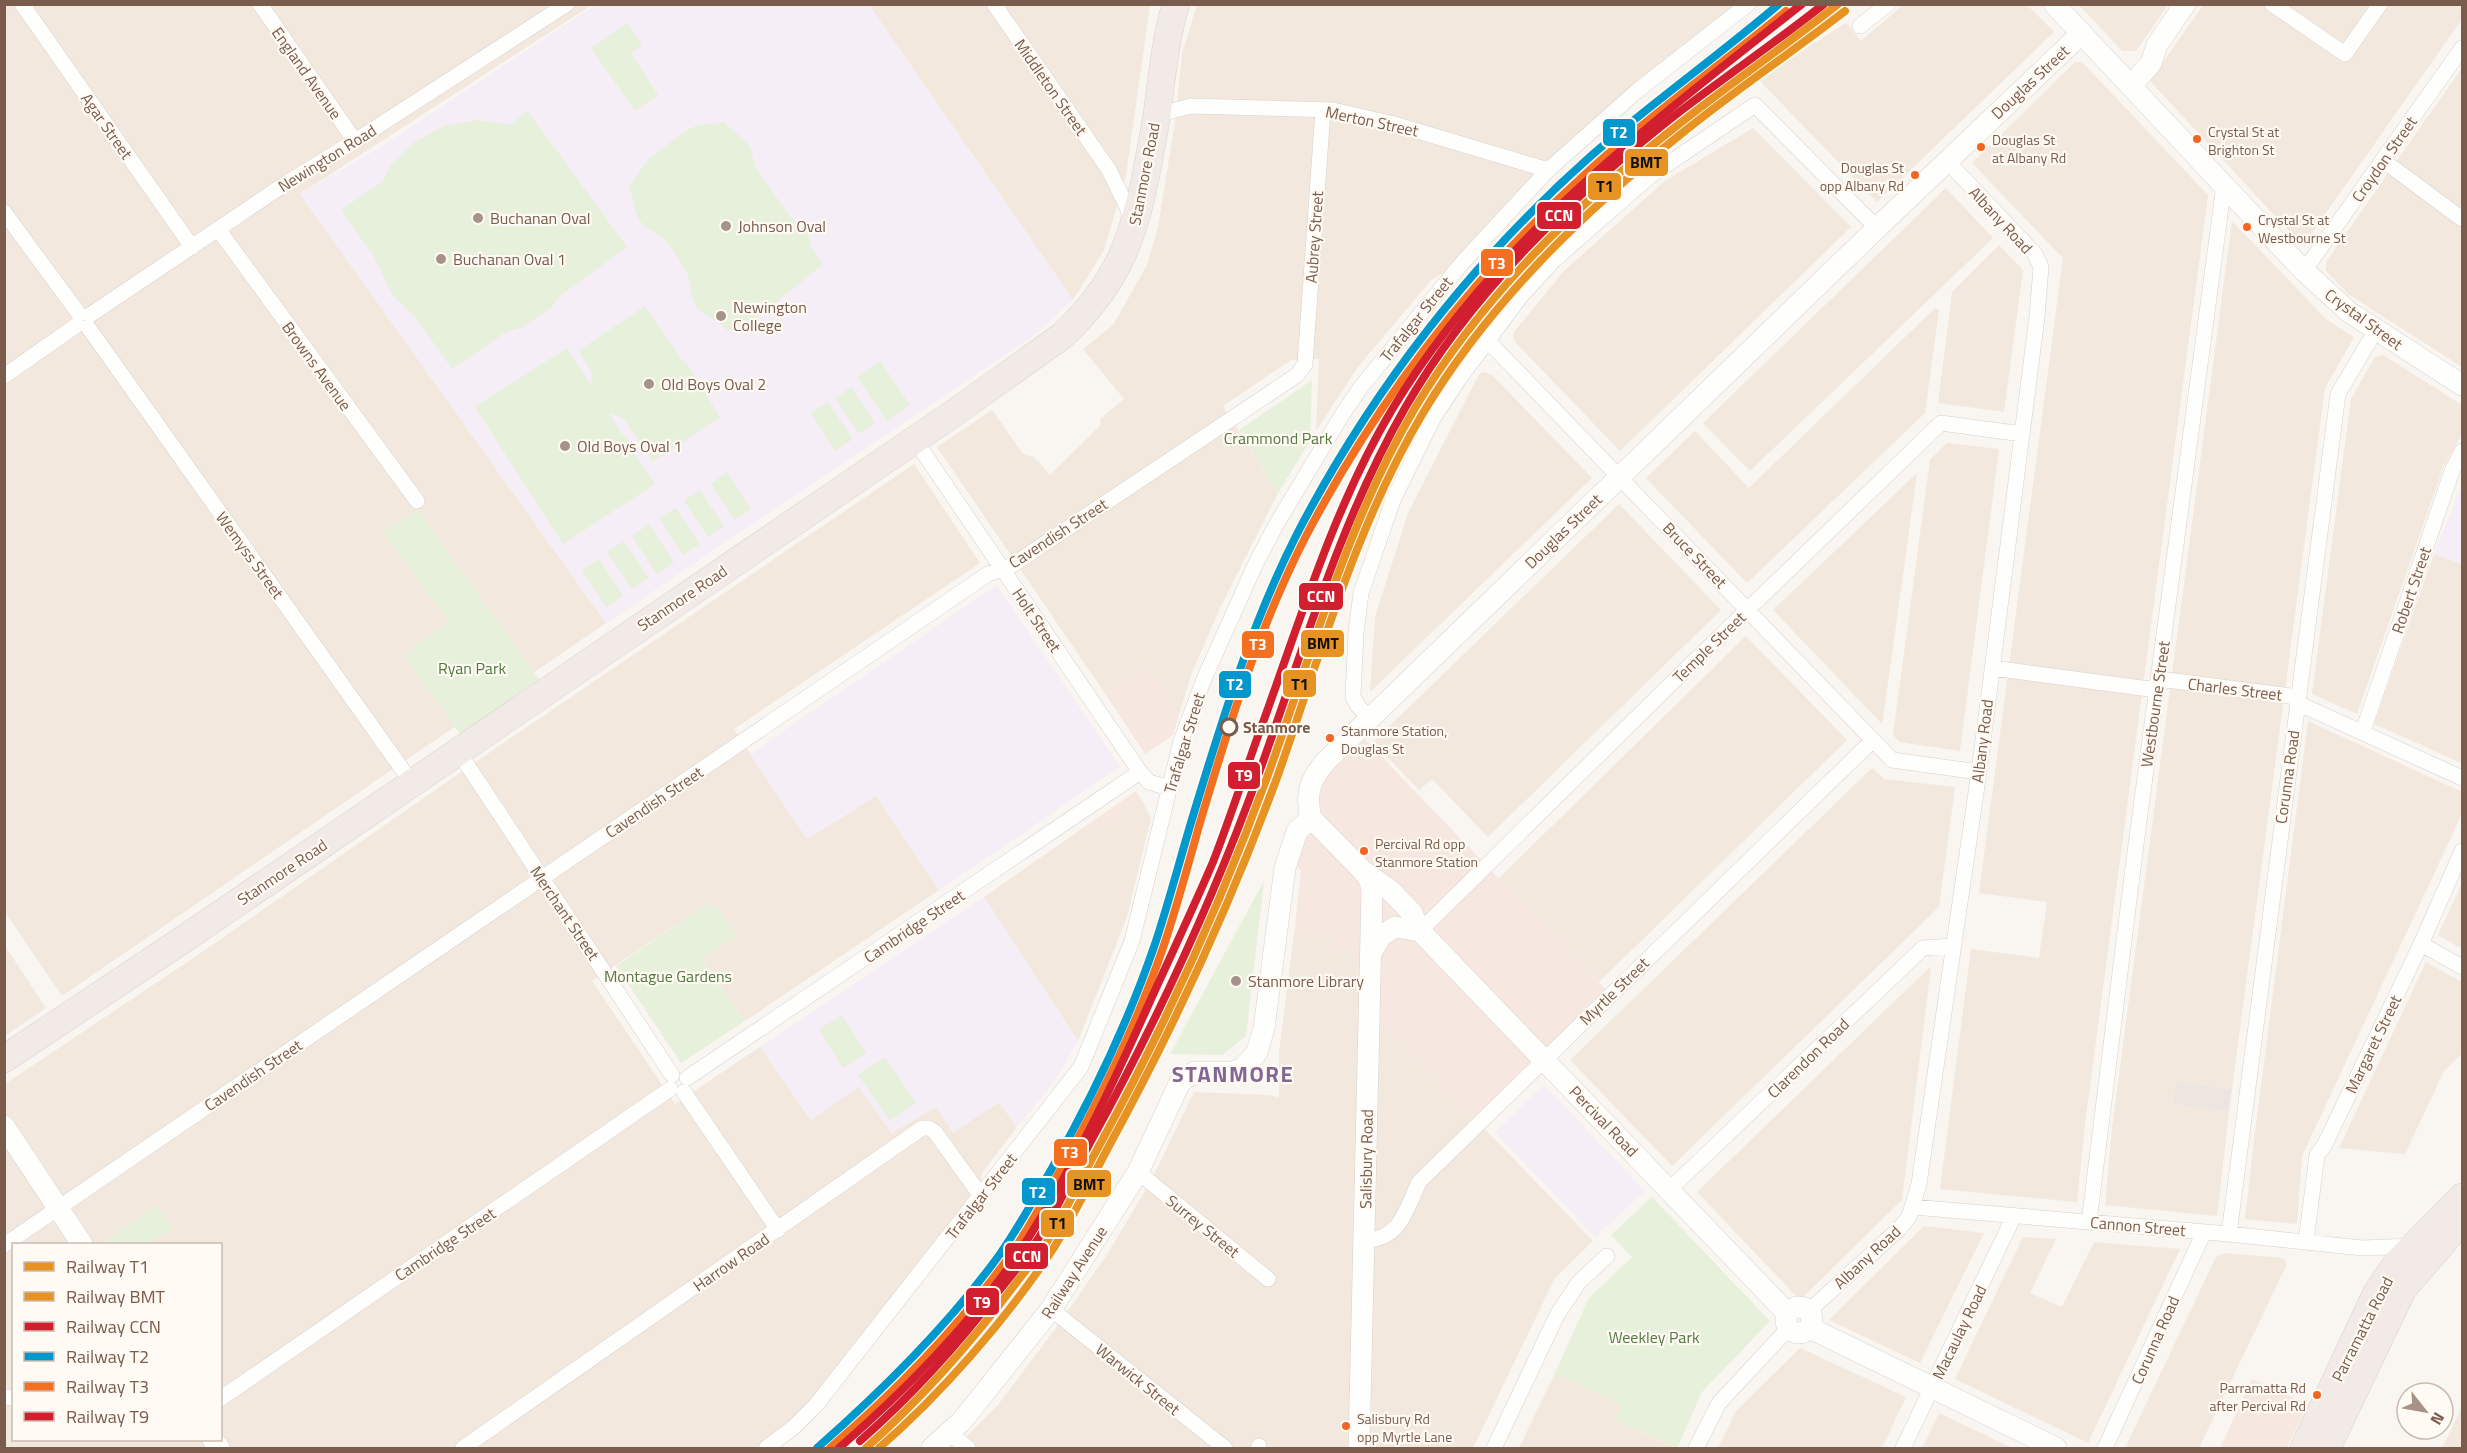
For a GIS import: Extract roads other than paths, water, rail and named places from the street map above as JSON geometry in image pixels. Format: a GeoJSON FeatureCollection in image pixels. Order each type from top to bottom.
{"type":"FeatureCollection","features":[{"type":"Feature","properties":{"kind":"highway","name":"Stanmore Road"},"geometry":{"type":"LineString","coordinates":[[4,1059],[915,440],[1046,349],[1076,323],[1109,282],[1134,230],[1146,175],[1168,36],[1176,4]]}},
{"type":"Feature","properties":{"kind":"highway","name":"Parramatta Road"},"geometry":{"type":"LineString","coordinates":[[2304,1449],[2372,1303],[2386,1278],[2413,1246],[2463,1197]]}},
{"type":"Feature","properties":{"kind":"highway","name":"Parramatta Road"},"geometry":{"type":"LineString","coordinates":[[2327,1449],[2403,1289],[2461,1224]]}},
{"type":"Feature","properties":{"kind":"main road","name":"Crystal Street"},"geometry":{"type":"LineString","coordinates":[[2054,4],[2304,271],[2338,304],[2463,386]]}},
{"type":"Feature","properties":{"kind":"main road"},"geometry":{"type":"LineString","coordinates":[[2114,68],[2140,60],[2157,45],[2185,4]]}},
{"type":"Feature","properties":{"kind":"main road","name":"Douglas Street"},"geometry":{"type":"LineString","coordinates":[[1311,818],[1307,794],[1314,776],[1619,477],[2081,34]]}},
{"type":"Feature","properties":{"kind":"main road"},"geometry":{"type":"LineString","coordinates":[[2131,86],[2151,63],[2157,45]]}},
{"type":"Feature","properties":{"kind":"main road","name":"Percival Road"},"geometry":{"type":"LineString","coordinates":[[1311,818],[1363,871],[1390,890],[1412,913],[1420,931],[1670,1189],[1787,1321]]}},
{"type":"Feature","properties":{"kind":"main road","name":"Railway Avenue"},"geometry":{"type":"LineString","coordinates":[[932,1449],[950,1434],[1051,1309],[1138,1172],[1180,1083],[1186,1076],[1195,1072],[1232,1072],[1243,1068],[1257,1052],[1264,1028],[1286,860],[1297,831],[1311,818]]}},
{"type":"Feature","properties":{"kind":"main road","name":"Salisbury Road"},"geometry":{"type":"LineString","coordinates":[[1359,1449],[1371,953],[1371,888],[1370,880],[1363,871]]}},
{"type":"Feature","properties":{"kind":"main road"},"geometry":{"type":"LineString","coordinates":[[1371,953],[1381,936],[1395,927],[1420,931]]}},
{"type":"Feature","properties":{"kind":"main road"},"geometry":{"type":"LineString","coordinates":[[4,1126],[81,1243]]}},
{"type":"Feature","properties":{"kind":"main road"},"geometry":{"type":"LineString","coordinates":[[1787,1321],[1799,1334],[1809,1319],[1932,1389],[2056,1449]]}},
{"type":"Feature","properties":{"kind":"street","name":"Agar Street"},"geometry":{"type":"LineString","coordinates":[[21,4],[192,247]]}},
{"type":"Feature","properties":{"kind":"street","name":"England Avenue"},"geometry":{"type":"LineString","coordinates":[[260,4],[355,141]]}},
{"type":"Feature","properties":{"kind":"street","name":"Newington Road"},"geometry":{"type":"LineString","coordinates":[[4,376],[285,184],[567,4]]}},
{"type":"Feature","properties":{"kind":"street","name":"Middleton Street"},"geometry":{"type":"LineString","coordinates":[[994,4],[1109,171],[1127,207],[1134,230]]}},
{"type":"Feature","properties":{"kind":"street","name":"Trafalgar Street"},"geometry":{"type":"LineString","coordinates":[[766,1449],[816,1405],[1073,1080],[1087,1054],[1132,941],[1184,733],[1220,642],[1271,534],[1361,387],[1438,291],[1548,170],[1637,91],[1748,4]]}},
{"type":"Feature","properties":{"kind":"street"},"geometry":{"type":"LineString","coordinates":[[1860,26],[1888,4]]}},
{"type":"Feature","properties":{"kind":"street"},"geometry":{"type":"LineString","coordinates":[[2272,4],[2345,54],[2380,4]]}},
{"type":"Feature","properties":{"kind":"street","name":"Croydon Street"},"geometry":{"type":"LineString","coordinates":[[2304,271],[2463,48]]}},
{"type":"Feature","properties":{"kind":"street","name":"Merton Street"},"geometry":{"type":"LineString","coordinates":[[1158,103],[1345,112],[1394,124],[1548,170]]}},
{"type":"Feature","properties":{"kind":"street","name":"Merton Street"},"geometry":{"type":"LineString","coordinates":[[1158,103],[1191,106]]}},
{"type":"Feature","properties":{"kind":"street"},"geometry":{"type":"LineString","coordinates":[[1370,719],[1353,697],[1356,632],[1361,593],[1393,500],[1434,417],[1487,340],[1521,296],[1554,260],[1650,176],[1755,105],[1877,228]]}},
{"type":"Feature","properties":{"kind":"street","name":"Aubrey Street"},"geometry":{"type":"LineString","coordinates":[[1305,363],[1323,110]]}},
{"type":"Feature","properties":{"kind":"street","name":"Albany Road"},"geometry":{"type":"LineString","coordinates":[[1809,1319],[1909,1217],[1919,1184],[1931,1115],[1979,772],[2022,434],[2041,267],[2035,254],[1947,161]]}},
{"type":"Feature","properties":{"kind":"street"},"geometry":{"type":"LineString","coordinates":[[2384,161],[2462,219]]}},
{"type":"Feature","properties":{"kind":"street"},"geometry":{"type":"LineString","coordinates":[[1109,171],[1124,177],[1146,175]]}},
{"type":"Feature","properties":{"kind":"street","name":"Westbourne Street"},"geometry":{"type":"LineString","coordinates":[[2089,1222],[2224,185]]}},
{"type":"Feature","properties":{"kind":"street","name":"Wemyss Street"},"geometry":{"type":"LineString","coordinates":[[4,212],[412,783]]}},
{"type":"Feature","properties":{"kind":"street","name":"Browns Avenue"},"geometry":{"type":"LineString","coordinates":[[218,229],[417,501]]}},
{"type":"Feature","properties":{"kind":"street","name":"Corunna Road"},"geometry":{"type":"LineString","coordinates":[[2229,1234],[2337,394],[2376,330]]}},
{"type":"Feature","properties":{"kind":"street","name":"Bruce Street"},"geometry":{"type":"LineString","coordinates":[[1487,340],[1892,760],[1979,772]]}},
{"type":"Feature","properties":{"kind":"street","name":"Cavendish Street"},"geometry":{"type":"LineString","coordinates":[[4,1245],[988,574],[1011,566],[1297,375],[1305,363]]}},
{"type":"Feature","properties":{"kind":"street","name":"Temple Street"},"geometry":{"type":"LineString","coordinates":[[1420,931],[1747,609],[1941,423],[2022,434]]}},
{"type":"Feature","properties":{"kind":"street","name":"Holt Street"},"geometry":{"type":"LineString","coordinates":[[915,440],[1140,772],[1149,782],[1169,788]]}},
{"type":"Feature","properties":{"kind":"street","name":"Robert Street"},"geometry":{"type":"LineString","coordinates":[[2363,731],[2452,471],[2463,451]]}},
{"type":"Feature","properties":{"kind":"street","name":"Charles Street"},"geometry":{"type":"LineString","coordinates":[[1992,668],[2149,689],[2167,680],[2291,696],[2304,706],[2463,778]]}},
{"type":"Feature","properties":{"kind":"street","name":"Myrtle Street"},"geometry":{"type":"LineString","coordinates":[[1365,1240],[1377,1240],[1392,1232],[1401,1220],[1419,1182],[1873,740]]}},
{"type":"Feature","properties":{"kind":"street","name":"Merchant Street"},"geometry":{"type":"LineString","coordinates":[[458,751],[541,879],[778,1230]]}},
{"type":"Feature","properties":{"kind":"street","name":"Cambridge Street"},"geometry":{"type":"LineString","coordinates":[[222,1398],[1140,772]]}},
{"type":"Feature","properties":{"kind":"street","name":"Margaret Street"},"geometry":{"type":"LineString","coordinates":[[2307,1242],[2318,1155],[2421,944],[2463,851]]}},
{"type":"Feature","properties":{"kind":"street"},"geometry":{"type":"LineString","coordinates":[[2421,944],[2463,967]]}},
{"type":"Feature","properties":{"kind":"street","name":"Clarendon Road"},"geometry":{"type":"LineString","coordinates":[[1670,1189],[1923,948],[1953,946]]}},
{"type":"Feature","properties":{"kind":"street","name":"Harrow Road"},"geometry":{"type":"LineString","coordinates":[[463,1449],[922,1128],[929,1128],[935,1132],[981,1196]]}},
{"type":"Feature","properties":{"kind":"street","name":"Surrey Street"},"geometry":{"type":"LineString","coordinates":[[1138,1172],[1268,1279]]}},
{"type":"Feature","properties":{"kind":"street","name":"Cannon Street"},"geometry":{"type":"LineString","coordinates":[[1913,1207],[2229,1234],[2362,1248],[2413,1246]]}},
{"type":"Feature","properties":{"kind":"street","name":"Macaulay Road"},"geometry":{"type":"LineString","coordinates":[[1903,1449],[2014,1216]]}},
{"type":"Feature","properties":{"kind":"street","name":"Corunna Road"},"geometry":{"type":"LineString","coordinates":[[2105,1449],[2204,1232]]}},
{"type":"Feature","properties":{"kind":"street"},"geometry":{"type":"LineString","coordinates":[[2362,1248],[2381,1260],[2386,1278]]}},
{"type":"Feature","properties":{"kind":"street"},"geometry":{"type":"LineString","coordinates":[[1494,1449],[1557,1315],[1579,1282],[1607,1256]]}},
{"type":"Feature","properties":{"kind":"street","name":"Warwick Street"},"geometry":{"type":"LineString","coordinates":[[1051,1309],[1225,1449]]}},
{"type":"Feature","properties":{"kind":"street"},"geometry":{"type":"LineString","coordinates":[[1696,1449],[1719,1403],[1787,1321]]}},
{"type":"Feature","properties":{"kind":"street"},"geometry":{"type":"LineString","coordinates":[[950,1434],[968,1449]]}},
{"type":"Feature","properties":{"kind":"rail line","name":"T2"},"geometry":{"type":"LineString","coordinates":[[817,1448],[914,1356],[980,1281],[1020,1223],[1081,1115],[1121,1031],[1144,973],[1160,928],[1227,708],[1266,601],[1298,532],[1358,428],[1392,378],[1466,283],[1548,196],[1592,155],[1779,4]]}},
{"type":"Feature","properties":{"kind":"rail line","name":"T9"},"geometry":{"type":"LineString","coordinates":[[839,1448],[891,1401],[966,1322],[1010,1266],[1046,1209],[1077,1153],[1120,1066],[1213,862],[1334,527],[1352,486],[1393,408],[1434,347],[1479,291],[1527,238],[1633,140],[1802,4]]}},
{"type":"Feature","properties":{"kind":"rail line","name":"CCN"},"geometry":{"type":"LineString","coordinates":[[860,1441],[933,1370],[966,1332],[1027,1255],[1058,1205],[1139,1050],[1204,912],[1260,770],[1342,540],[1382,451],[1431,366],[1492,286],[1561,214],[1674,116],[1824,4]]}},
{"type":"Feature","properties":{"kind":"rail line","name":"T1"},"geometry":{"type":"LineString","coordinates":[[866,1448],[907,1410],[945,1369],[1037,1257],[1058,1223],[1123,1101],[1191,962],[1232,868],[1269,772],[1333,587],[1370,495],[1415,408],[1441,368],[1500,292],[1566,222],[1637,158],[1694,112],[1838,4]]}},
{"type":"Feature","properties":{"kind":"rail line","name":"T3"},"geometry":{"type":"LineString","coordinates":[[830,1448],[903,1381],[949,1332],[991,1281],[1029,1226],[1087,1122],[1129,1035],[1153,976],[1233,715],[1259,642],[1306,536],[1365,434],[1398,386],[1470,293],[1550,207],[1640,127],[1786,11]]}},
{"type":"Feature","properties":{"kind":"rail line","name":"BMT"},"geometry":{"type":"LineString","coordinates":[[879,1448],[925,1405],[991,1332],[1049,1255],[1080,1202],[1179,1010],[1241,870],[1278,775],[1342,590],[1378,500],[1423,413],[1449,373],[1508,297],[1573,228],[1608,195],[1701,118],[1845,11]]}},
{"type":"Feature","properties":{"kind":"place","name":"Crystal St at Brighton St"},"geometry":{"type":"Point","coordinates":[2197,139]}},
{"type":"Feature","properties":{"kind":"place","name":"Douglas St at Albany Rd"},"geometry":{"type":"Point","coordinates":[1981,147]}},
{"type":"Feature","properties":{"kind":"place","name":"Douglas St opp Albany Rd"},"geometry":{"type":"Point","coordinates":[1915,175]}},
{"type":"Feature","properties":{"kind":"place","name":"Buchanan Oval"},"geometry":{"type":"Point","coordinates":[478,218]}},
{"type":"Feature","properties":{"kind":"place","name":"Johnson Oval"},"geometry":{"type":"Point","coordinates":[726,226]}},
{"type":"Feature","properties":{"kind":"place","name":"Crystal St at Westbourne St"},"geometry":{"type":"Point","coordinates":[2247,227]}},
{"type":"Feature","properties":{"kind":"place","name":"Buchanan Oval 1"},"geometry":{"type":"Point","coordinates":[441,259]}},
{"type":"Feature","properties":{"kind":"place","name":"Newington College"},"geometry":{"type":"Point","coordinates":[721,316]}},
{"type":"Feature","properties":{"kind":"place","name":"Old Boys Oval 2"},"geometry":{"type":"Point","coordinates":[649,384]}},
{"type":"Feature","properties":{"kind":"place","name":"Old Boys Oval 1"},"geometry":{"type":"Point","coordinates":[565,446]}},
{"type":"Feature","properties":{"kind":"place","name":"Stanmore"},"geometry":{"type":"Point","coordinates":[1229,727]}},
{"type":"Feature","properties":{"kind":"place","name":"Stanmore Station, Douglas St"},"geometry":{"type":"Point","coordinates":[1330,738]}},
{"type":"Feature","properties":{"kind":"place","name":"Percival Rd opp Stanmore Station"},"geometry":{"type":"Point","coordinates":[1364,851]}},
{"type":"Feature","properties":{"kind":"place","name":"Stanmore Library"},"geometry":{"type":"Point","coordinates":[1236,981]}},
{"type":"Feature","properties":{"kind":"place","name":"Parramatta Rd after Percival Rd"},"geometry":{"type":"Point","coordinates":[2317,1395]}},
{"type":"Feature","properties":{"kind":"place","name":"Salisbury Rd opp Myrtle Lane"},"geometry":{"type":"Point","coordinates":[1346,1426]}},
{"type":"Feature","properties":{"kind":"district","name":"STANMORE"},"geometry":{"type":"Point","coordinates":[1233,1074]}},
{"type":"Feature","properties":{"kind":"park label","name":"Crammond Park"},"geometry":{"type":"Point","coordinates":[1278,438]}},
{"type":"Feature","properties":{"kind":"park label","name":"Ryan Park"},"geometry":{"type":"Point","coordinates":[472,668]}},
{"type":"Feature","properties":{"kind":"park label","name":"Montague Gardens"},"geometry":{"type":"Point","coordinates":[668,976]}},
{"type":"Feature","properties":{"kind":"park label","name":"Weekley Park"},"geometry":{"type":"Point","coordinates":[1654,1337]}}]}
